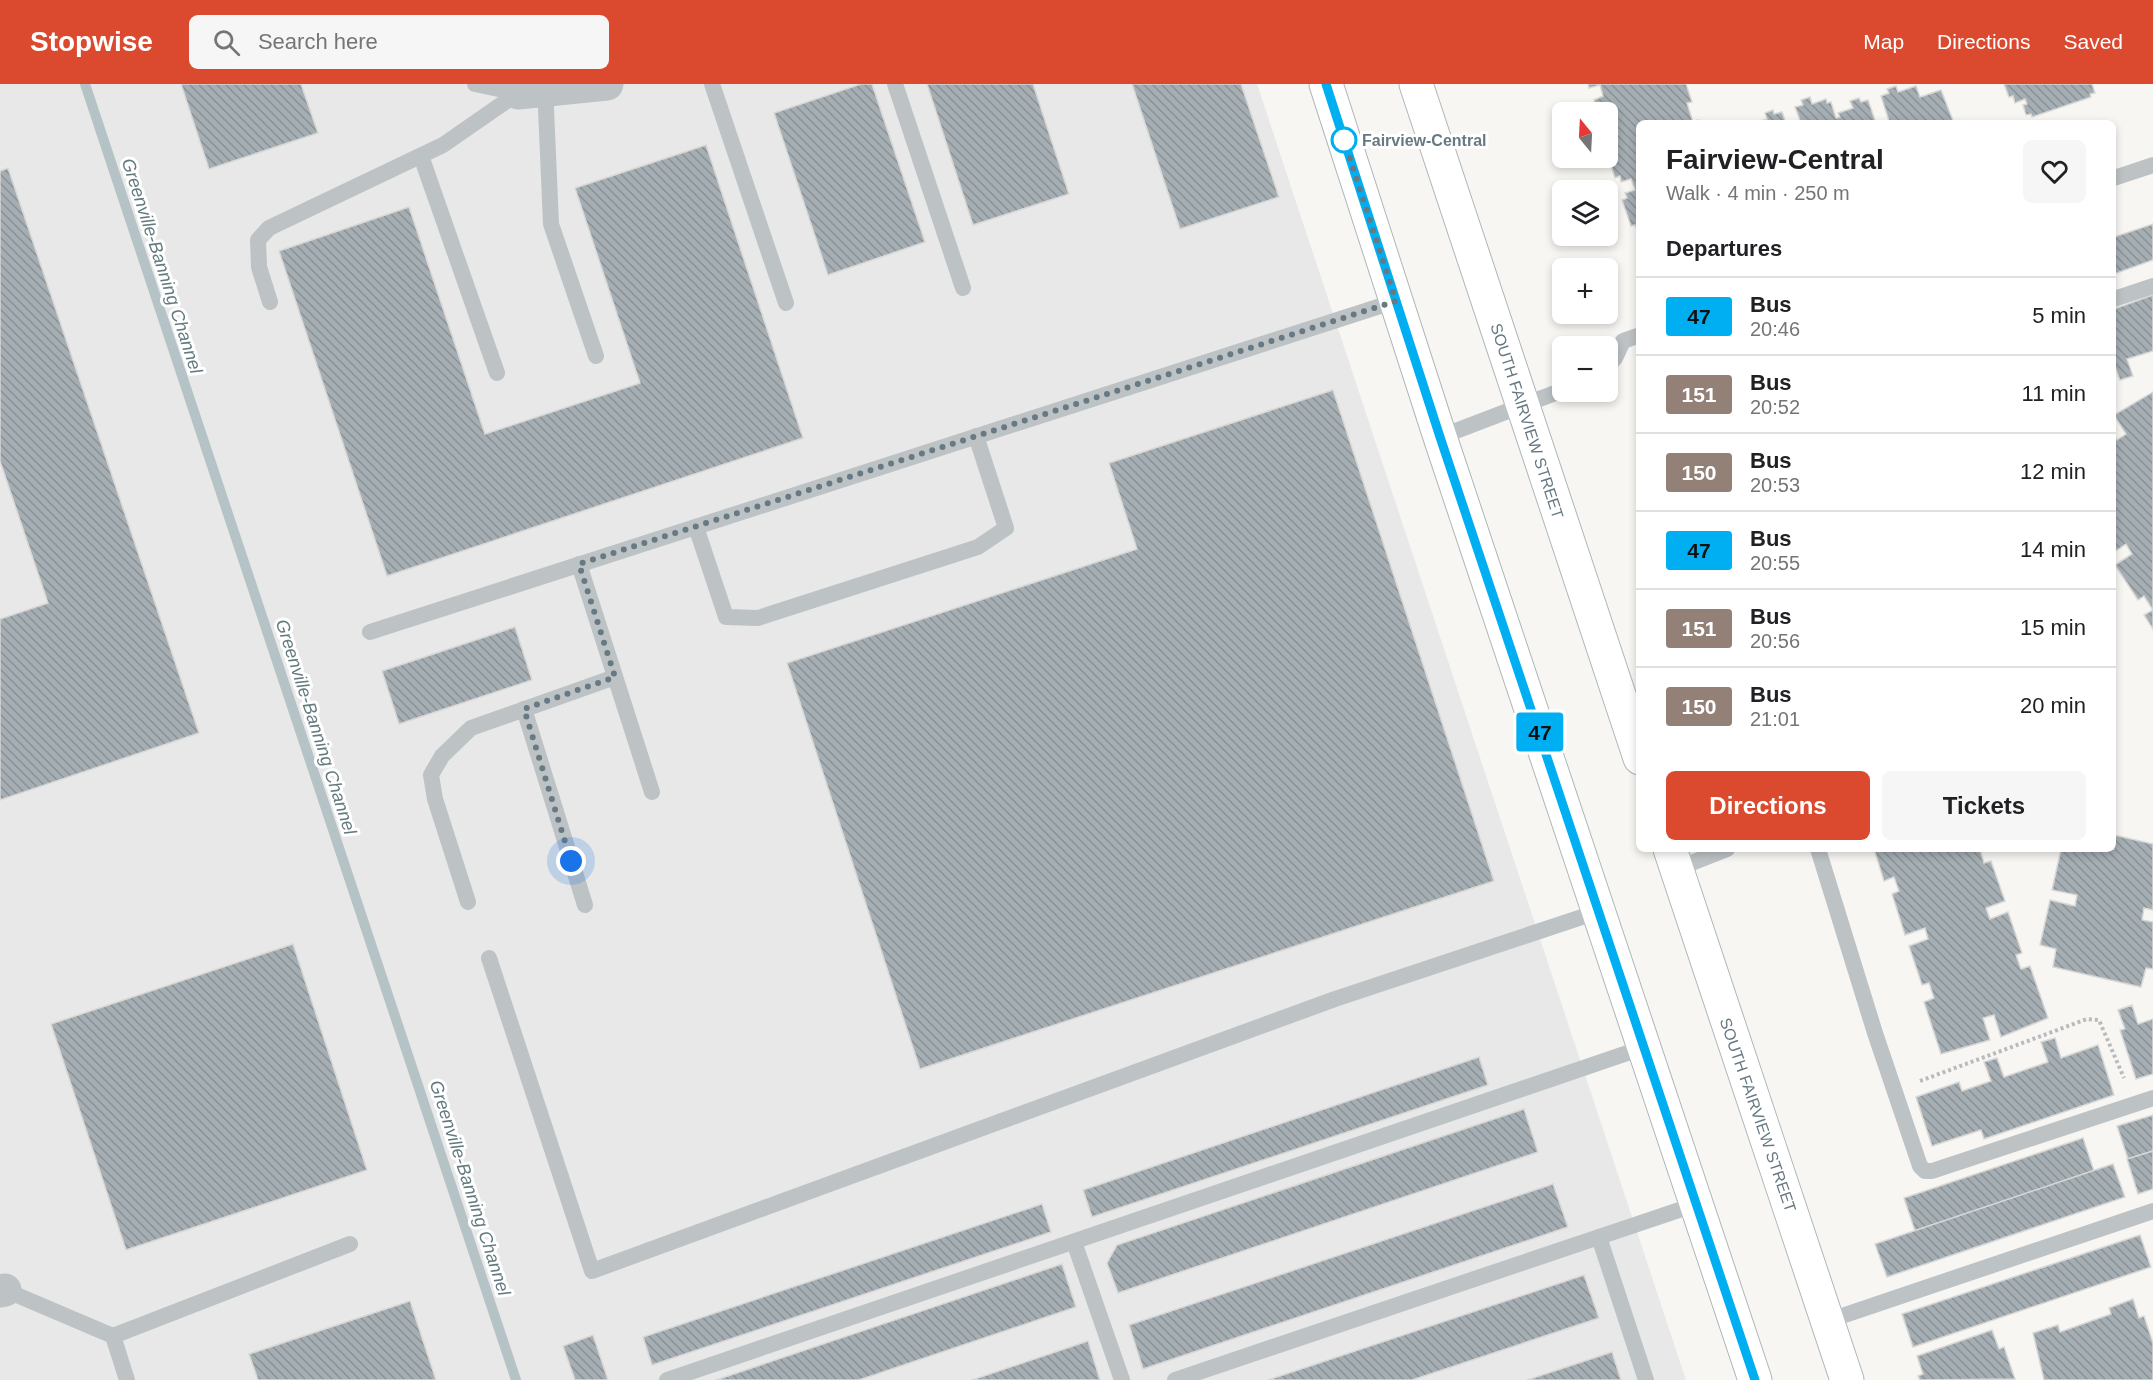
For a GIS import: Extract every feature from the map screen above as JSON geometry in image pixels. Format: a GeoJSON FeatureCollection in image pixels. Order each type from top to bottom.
{"type":"FeatureCollection","features":[{"type":"Feature","properties":{"kind":"main road"},"geometry":{"type":"LineString","coordinates":[[1326,84],[1440,437],[1755,1380]]}},
{"type":"Feature","properties":{"kind":"main road","name":"SOUTH FAIRVIEW STREET"},"geometry":{"type":"LineString","coordinates":[[1416,84],[1636,746]]}},
{"type":"Feature","properties":{"kind":"main road","name":"SOUTH FAIRVIEW STREET"},"geometry":{"type":"LineString","coordinates":[[1673,859],[1847,1380]]}},
{"type":"Feature","properties":{"kind":"street"},"geometry":{"type":"LineString","coordinates":[[536,89],[607,84]]}},
{"type":"Feature","properties":{"kind":"lane"},"geometry":{"type":"LineString","coordinates":[[476,84],[536,89]]}},
{"type":"Feature","properties":{"kind":"lane"},"geometry":{"type":"LineString","coordinates":[[712,84],[786,303]]}},
{"type":"Feature","properties":{"kind":"lane"},"geometry":{"type":"LineString","coordinates":[[895,84],[963,288]]}},
{"type":"Feature","properties":{"kind":"lane"},"geometry":{"type":"LineString","coordinates":[[270,302],[259,267],[258,240],[269,228],[443,145],[536,89]]}},
{"type":"Feature","properties":{"kind":"lane"},"geometry":{"type":"LineString","coordinates":[[536,89],[550,224],[596,356]]}},
{"type":"Feature","properties":{"kind":"lane"},"geometry":{"type":"LineString","coordinates":[[421,156],[497,373]]}},
{"type":"Feature","properties":{"kind":"lane"},"geometry":{"type":"LineString","coordinates":[[2116,177],[2153,165]]}},
{"type":"Feature","properties":{"kind":"lane"},"geometry":{"type":"LineString","coordinates":[[2116,298],[2153,286]]}},
{"type":"Feature","properties":{"kind":"lane"},"geometry":{"type":"LineString","coordinates":[[370,632],[1396,301]]}},
{"type":"Feature","properties":{"kind":"lane"},"geometry":{"type":"LineString","coordinates":[[1618,352],[1623,341],[1636,336]]}},
{"type":"Feature","properties":{"kind":"lane"},"geometry":{"type":"LineString","coordinates":[[1440,437],[1552,394]]}},
{"type":"Feature","properties":{"kind":"lane"},"geometry":{"type":"LineString","coordinates":[[696,527],[726,617],[758,618],[978,547],[1006,528],[976,436]]}},
{"type":"Feature","properties":{"kind":"lane"},"geometry":{"type":"LineString","coordinates":[[579,564],[652,792]]}},
{"type":"Feature","properties":{"kind":"lane"},"geometry":{"type":"LineString","coordinates":[[468,903],[435,799],[430,775],[442,756],[471,728],[615,677]]}},
{"type":"Feature","properties":{"kind":"lane"},"geometry":{"type":"LineString","coordinates":[[524,709],[585,905]]}},
{"type":"Feature","properties":{"kind":"lane"},"geometry":{"type":"LineString","coordinates":[[1673,859],[1711,852]]}},
{"type":"Feature","properties":{"kind":"lane"},"geometry":{"type":"LineString","coordinates":[[1819,852],[1894,1091],[1920,1166],[1925,1171],[1932,1171],[2153,1098]]}},
{"type":"Feature","properties":{"kind":"lane"},"geometry":{"type":"LineString","coordinates":[[489,958],[592,1271],[1335,999],[1600,911]]}},
{"type":"Feature","properties":{"kind":"lane"},"geometry":{"type":"LineString","coordinates":[[667,1380],[1645,1047]]}},
{"type":"Feature","properties":{"kind":"lane"},"geometry":{"type":"LineString","coordinates":[[1174,1380],[1697,1204]]}},
{"type":"Feature","properties":{"kind":"lane"},"geometry":{"type":"LineString","coordinates":[[1827,1321],[2153,1211]]}},
{"type":"Feature","properties":{"kind":"lane"},"geometry":{"type":"LineString","coordinates":[[1599,1238],[1646,1380]]}},
{"type":"Feature","properties":{"kind":"lane"},"geometry":{"type":"LineString","coordinates":[[1074,1242],[1122,1380]]}},
{"type":"Feature","properties":{"kind":"lane"},"geometry":{"type":"LineString","coordinates":[[2,1290],[113,1336],[350,1244]]}},
{"type":"Feature","properties":{"kind":"lane"},"geometry":{"type":"LineString","coordinates":[[113,1336],[127,1380]]}},
{"type":"Feature","properties":{"kind":"path"},"geometry":{"type":"LineString","coordinates":[[1894,1091],[2087,1019],[2099,1020],[2136,1104]]}},
{"type":"Feature","properties":{"kind":"shaded area"},"geometry":{"type":"Polygon","coordinates":[[[0,84],[1257,84],[1686,1380],[0,1380],[0,84]]]}},
{"type":"Feature","properties":{"kind":"building"},"geometry":{"type":"Polygon","coordinates":[[[181,84],[301,84],[318,133],[209,169],[181,84]]]}},
{"type":"Feature","properties":{"kind":"building"},"geometry":{"type":"Polygon","coordinates":[[[861,84],[872,84],[925,242],[828,275],[774,113],[861,84]]]}},
{"type":"Feature","properties":{"kind":"building"},"geometry":{"type":"Polygon","coordinates":[[[927,84],[1033,84],[1069,194],[973,225],[927,84]]]}},
{"type":"Feature","properties":{"kind":"building"},"geometry":{"type":"Polygon","coordinates":[[[1132,84],[1241,84],[1279,197],[1180,229],[1132,84]]]}},
{"type":"Feature","properties":{"kind":"building"},"geometry":{"type":"Polygon","coordinates":[[[1588,84],[1686,84],[1692,102],[1687,103],[1692,120],[1636,120],[1636,228],[1635,225],[1631,226],[1622,200],[1627,198],[1625,193],[1635,190],[1631,179],[1621,182],[1620,176],[1615,178],[1612,168],[1618,168],[1618,102],[1594,102],[1594,100],[1603,96],[1600,85],[1589,88],[1588,84]]]}},
{"type":"Feature","properties":{"kind":"building"},"geometry":{"type":"Polygon","coordinates":[[[2004,84],[2092,84],[2095,93],[2090,94],[2091,97],[2032,117],[2031,114],[2026,115],[2023,105],[2027,104],[2025,99],[2015,103],[2013,96],[2009,97],[2004,84]]]}},
{"type":"Feature","properties":{"kind":"building"},"geometry":{"type":"Polygon","coordinates":[[[1896,86],[1898,92],[1916,86],[1920,97],[1941,90],[1953,120],[1889,120],[1881,96],[1889,93],[1887,89],[1896,86]]]}},
{"type":"Feature","properties":{"kind":"building"},"geometry":{"type":"Polygon","coordinates":[[[1810,97],[1812,104],[1826,99],[1827,103],[1831,102],[1836,118],[1840,117],[1838,113],[1853,108],[1850,101],[1859,98],[1861,102],[1868,100],[1875,120],[1800,120],[1795,107],[1803,105],[1801,100],[1810,97]]]}},
{"type":"Feature","properties":{"kind":"building"},"geometry":{"type":"Polygon","coordinates":[[[1773,110],[1774,114],[1782,112],[1785,120],[1764,120],[1767,119],[1765,113],[1773,110]]]}},
{"type":"Feature","properties":{"kind":"building"},"geometry":{"type":"Polygon","coordinates":[[[706,145],[803,438],[387,576],[279,251],[409,207],[485,434],[640,383],[575,188],[706,145]]]}},
{"type":"Feature","properties":{"kind":"building"},"geometry":{"type":"Polygon","coordinates":[[[8,168],[199,733],[0,800],[0,619],[48,603],[0,461],[0,171],[8,168]]]}},
{"type":"Feature","properties":{"kind":"building"},"geometry":{"type":"Polygon","coordinates":[[[2153,224],[2153,260],[2116,273],[2116,236],[2153,224]]]}},
{"type":"Feature","properties":{"kind":"building"},"geometry":{"type":"Polygon","coordinates":[[[2153,295],[2153,351],[2127,359],[2133,376],[2120,380],[2116,369],[2116,308],[2153,295]]]}},
{"type":"Feature","properties":{"kind":"building"},"geometry":{"type":"Polygon","coordinates":[[[1333,390],[1494,881],[920,1069],[787,663],[1137,549],[1109,463],[1333,390]]]}},
{"type":"Feature","properties":{"kind":"building"},"geometry":{"type":"Polygon","coordinates":[[[2153,392],[2153,610],[2144,596],[2138,600],[2116,567],[2132,554],[2126,544],[2116,551],[2116,438],[2117,440],[2126,434],[2116,418],[2116,414],[2153,392]]]}},
{"type":"Feature","properties":{"kind":"building"},"geometry":{"type":"Polygon","coordinates":[[[2153,610],[2153,629],[2144,615],[2153,610]]]}},
{"type":"Feature","properties":{"kind":"building"},"geometry":{"type":"Polygon","coordinates":[[[515,627],[532,680],[399,724],[382,671],[515,627]]]}},
{"type":"Feature","properties":{"kind":"building"},"geometry":{"type":"Polygon","coordinates":[[[2116,835],[2153,844],[2153,910],[2144,908],[2142,920],[2153,922],[2153,969],[2146,968],[2141,987],[2053,967],[2056,949],[2040,945],[2050,900],[2075,906],[2077,895],[2052,890],[2060,852],[2116,852],[2116,835]]]}},
{"type":"Feature","properties":{"kind":"building"},"geometry":{"type":"Polygon","coordinates":[[[1875,852],[1981,852],[1984,863],[1991,861],[2005,901],[1986,908],[1990,919],[2008,912],[2022,953],[2016,955],[2021,969],[2030,966],[2048,1018],[2001,1037],[1994,1015],[1983,1018],[1990,1040],[1941,1054],[1924,1002],[1934,998],[1929,983],[1922,985],[1909,946],[1928,939],[1925,928],[1905,935],[1892,894],[1899,891],[1894,877],[1884,881],[1875,852]]]}},
{"type":"Feature","properties":{"kind":"building"},"geometry":{"type":"Polygon","coordinates":[[[293,944],[367,1170],[126,1250],[51,1024],[293,944]]]}},
{"type":"Feature","properties":{"kind":"building"},"geometry":{"type":"Polygon","coordinates":[[[2132,1005],[2138,1024],[2153,1019],[2153,1074],[2136,1079],[2120,1030],[2125,1029],[2118,1010],[2132,1005]]]}},
{"type":"Feature","properties":{"kind":"building"},"geometry":{"type":"Polygon","coordinates":[[[2055,1038],[2061,1058],[2098,1045],[2114,1095],[1984,1139],[1981,1130],[1932,1146],[1916,1097],[1959,1082],[1962,1091],[1991,1081],[1984,1062],[1997,1058],[2004,1077],[2048,1062],[2041,1042],[2055,1038]]]}},
{"type":"Feature","properties":{"kind":"building"},"geometry":{"type":"Polygon","coordinates":[[[1479,1057],[1488,1085],[1092,1217],[1083,1190],[1479,1057]]]}},
{"type":"Feature","properties":{"kind":"building"},"geometry":{"type":"Polygon","coordinates":[[[1524,1109],[1538,1152],[1118,1293],[1107,1263],[1117,1245],[1524,1109]]]}},
{"type":"Feature","properties":{"kind":"building"},"geometry":{"type":"Polygon","coordinates":[[[2153,1115],[2153,1151],[2128,1159],[2117,1126],[2153,1115]]]}},
{"type":"Feature","properties":{"kind":"building"},"geometry":{"type":"Polygon","coordinates":[[[2083,1138],[2094,1171],[1915,1231],[1904,1198],[2083,1138]]]}},
{"type":"Feature","properties":{"kind":"building"},"geometry":{"type":"Polygon","coordinates":[[[2153,1151],[2153,1189],[2138,1194],[2127,1159],[2153,1151]]]}},
{"type":"Feature","properties":{"kind":"building"},"geometry":{"type":"Polygon","coordinates":[[[2113,1164],[2125,1197],[1887,1277],[1875,1244],[2113,1164]]]}},
{"type":"Feature","properties":{"kind":"building"},"geometry":{"type":"Polygon","coordinates":[[[1553,1184],[1568,1227],[1143,1369],[1129,1325],[1553,1184]]]}},
{"type":"Feature","properties":{"kind":"building"},"geometry":{"type":"Polygon","coordinates":[[[1042,1204],[1051,1232],[652,1365],[643,1337],[1042,1204]]]}},
{"type":"Feature","properties":{"kind":"building"},"geometry":{"type":"Polygon","coordinates":[[[2140,1235],[2151,1267],[1913,1347],[1902,1314],[2140,1235]]]}},
{"type":"Feature","properties":{"kind":"building"},"geometry":{"type":"Polygon","coordinates":[[[1062,1264],[1076,1307],[859,1380],[716,1380],[1062,1264]]]}},
{"type":"Feature","properties":{"kind":"building"},"geometry":{"type":"Polygon","coordinates":[[[1584,1275],[1599,1318],[1412,1380],[1268,1380],[1584,1275]]]}},
{"type":"Feature","properties":{"kind":"building"},"geometry":{"type":"Polygon","coordinates":[[[2133,1299],[2139,1318],[2144,1316],[2153,1343],[2153,1380],[2044,1380],[2033,1333],[2058,1325],[2060,1332],[2111,1314],[2109,1308],[2133,1299]]]}},
{"type":"Feature","properties":{"kind":"building"},"geometry":{"type":"Polygon","coordinates":[[[410,1301],[436,1380],[258,1380],[249,1354],[410,1301]]]}},
{"type":"Feature","properties":{"kind":"building"},"geometry":{"type":"Polygon","coordinates":[[[1992,1330],[1999,1349],[2004,1347],[2015,1379],[1920,1380],[1918,1376],[1923,1374],[1917,1356],[1992,1330]]]}},
{"type":"Feature","properties":{"kind":"building"},"geometry":{"type":"Polygon","coordinates":[[[593,1335],[608,1380],[575,1380],[563,1346],[593,1335]]]}},
{"type":"Feature","properties":{"kind":"building"},"geometry":{"type":"Polygon","coordinates":[[[1088,1341],[1100,1380],[972,1380],[1088,1341]]]}},
{"type":"Feature","properties":{"kind":"building"},"geometry":{"type":"Polygon","coordinates":[[[1612,1352],[1621,1380],[1527,1380],[1612,1352]]]}},
{"type":"Feature","properties":{"kind":"waterway","name":"Greenville-Banning Channel"},"geometry":{"type":"LineString","coordinates":[[85,84],[516,1380]]}},
{"type":"Feature","properties":{"kind":"bus line","name":"47"},"geometry":{"type":"LineString","coordinates":[[1326,84],[1440,437],[1537,721],[1755,1380]]}},
{"type":"Feature","properties":{"kind":"place","name":"Fairview-Central"},"geometry":{"type":"Point","coordinates":[1344,140]}},
{"type":"Feature","properties":{"kind":"route"},"geometry":{"type":"LineString","coordinates":[[571,861],[524,709],[615,677],[579,564],[1396,301],[1344,140]]}}]}
